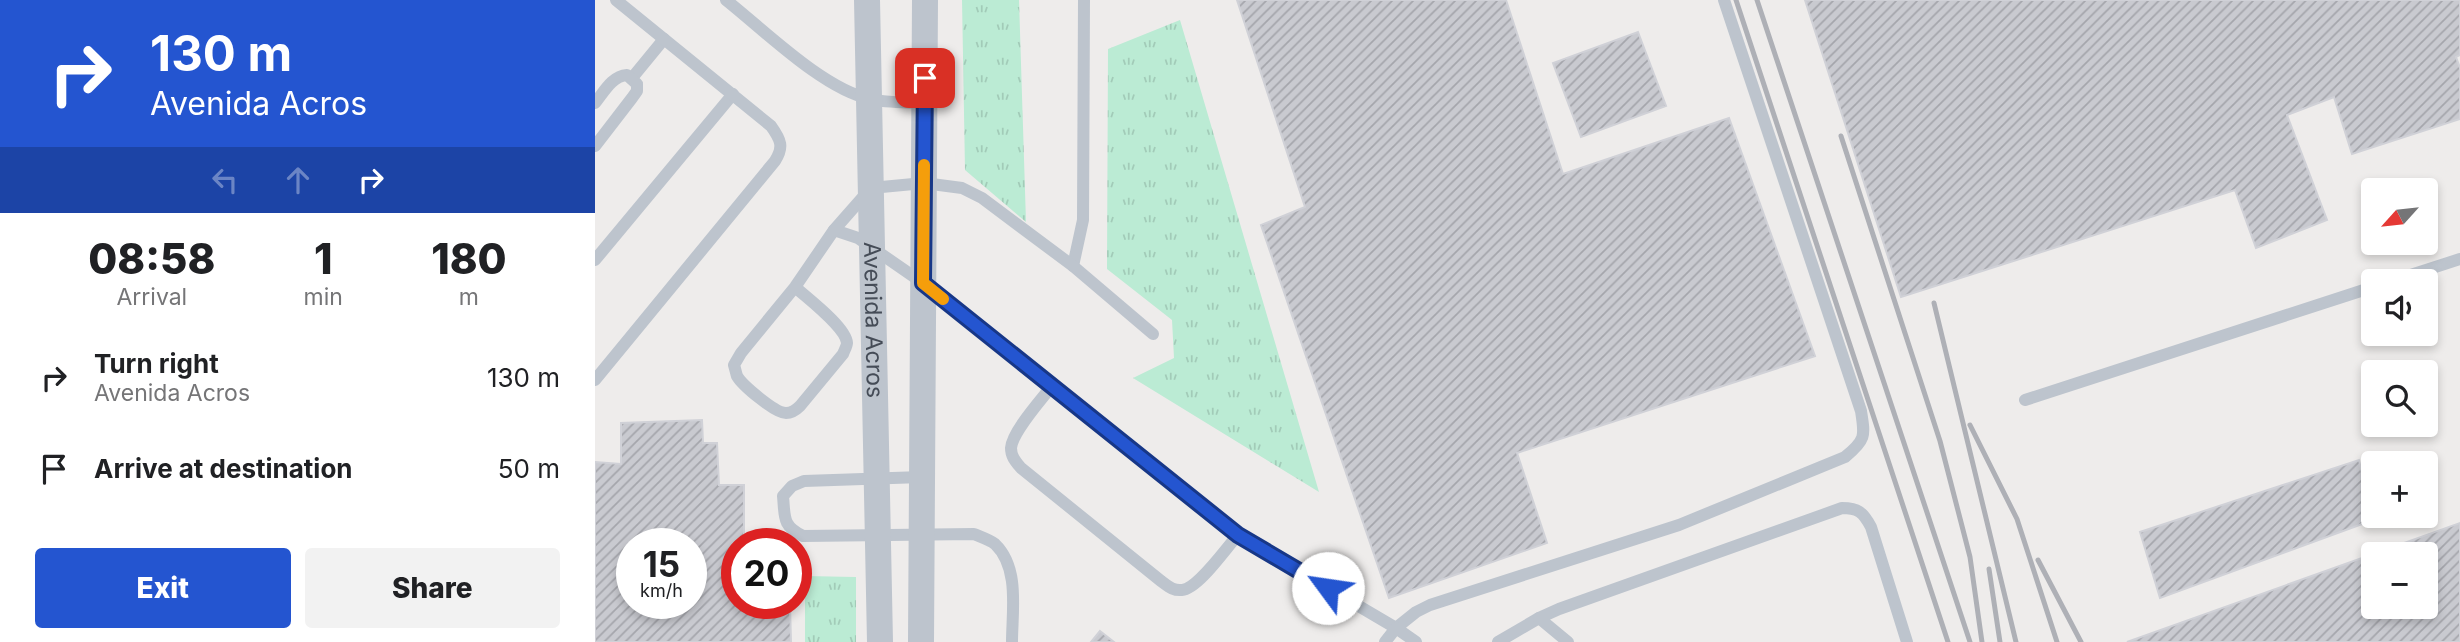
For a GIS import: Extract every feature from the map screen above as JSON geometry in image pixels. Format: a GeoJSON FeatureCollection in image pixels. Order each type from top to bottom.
{"type":"FeatureCollection","features":[{"type":"Feature","properties":{"kind":"street","name":"Avenida Acros"},"geometry":{"type":"LineString","coordinates":[[867,0],[880,642]]}},
{"type":"Feature","properties":{"kind":"street","name":"Avenida Acros"},"geometry":{"type":"LineString","coordinates":[[921,642],[925,0]]}},
{"type":"Feature","properties":{"kind":"lane"},"geometry":{"type":"LineString","coordinates":[[595,380],[782,150],[780,138],[771,126],[616,0]]}},
{"type":"Feature","properties":{"kind":"lane"},"geometry":{"type":"LineString","coordinates":[[726,0],[816,72],[842,88],[869,99],[925,103]]}},
{"type":"Feature","properties":{"kind":"lane"},"geometry":{"type":"LineString","coordinates":[[1073,266],[1083,220],[1084,0]]}},
{"type":"Feature","properties":{"kind":"lane"},"geometry":{"type":"LineString","coordinates":[[1385,642],[1396,628],[1430,605],[1679,525],[1845,457],[1860,445],[1864,431],[1861,411],[1724,0]]}},
{"type":"Feature","properties":{"kind":"lane"},"geometry":{"type":"LineString","coordinates":[[632,78],[664,39]]}},
{"type":"Feature","properties":{"kind":"lane"},"geometry":{"type":"LineString","coordinates":[[595,103],[620,75],[627,75],[637,84],[637,91],[595,146]]}},
{"type":"Feature","properties":{"kind":"lane"},"geometry":{"type":"LineString","coordinates":[[595,260],[733,94]]}},
{"type":"Feature","properties":{"kind":"lane"},"geometry":{"type":"LineString","coordinates":[[796,287],[837,325],[847,344],[843,354],[800,406],[793,412],[784,414],[775,410],[743,383],[736,375],[734,365],[796,287],[834,230],[871,188],[924,183],[963,188],[982,198],[1073,266],[1153,334]]}},
{"type":"Feature","properties":{"kind":"lane"},"geometry":{"type":"LineString","coordinates":[[834,230],[858,238],[923,283],[1238,535],[1416,642]]}},
{"type":"Feature","properties":{"kind":"lane"},"geometry":{"type":"LineString","coordinates":[[2429,269],[2460,259]]}},
{"type":"Feature","properties":{"kind":"lane"},"geometry":{"type":"LineString","coordinates":[[2025,400],[2361,291]]}},
{"type":"Feature","properties":{"kind":"lane"},"geometry":{"type":"LineString","coordinates":[[1051,387],[1017,435],[1011,446],[1012,457],[1021,468],[1150,572],[1173,589],[1184,590],[1195,585],[1238,535]]}},
{"type":"Feature","properties":{"kind":"lane"},"geometry":{"type":"LineString","coordinates":[[922,477],[804,481],[792,486],[783,496],[785,520],[792,531],[803,536],[974,534],[994,543],[1006,560],[1013,583],[1012,642]]}},
{"type":"Feature","properties":{"kind":"lane"},"geometry":{"type":"LineString","coordinates":[[1498,642],[1559,608],[1842,508],[1855,508],[1864,513],[1871,527],[1907,642]]}},
{"type":"Feature","properties":{"kind":"lane"},"geometry":{"type":"LineString","coordinates":[[1539,618],[1568,642]]}},
{"type":"Feature","properties":{"kind":"green space"},"geometry":{"type":"Polygon","coordinates":[[[962,0],[1019,0],[1026,222],[965,170],[962,0]]]}},
{"type":"Feature","properties":{"kind":"green space"},"geometry":{"type":"Polygon","coordinates":[[[1180,20],[1319,492],[1133,378],[1174,358],[1172,320],[1107,269],[1108,49],[1180,20]]]}},
{"type":"Feature","properties":{"kind":"green space"},"geometry":{"type":"Polygon","coordinates":[[[812,576],[856,577],[856,642],[805,642],[805,619],[812,619],[812,576]]]}},
{"type":"Feature","properties":{"kind":"building"},"geometry":{"type":"Polygon","coordinates":[[[1237,0],[1506,0],[1563,174],[1729,118],[1815,356],[1517,453],[1547,543],[1389,598],[1261,225],[1305,207],[1237,0]]]}},
{"type":"Feature","properties":{"kind":"building"},"geometry":{"type":"Polygon","coordinates":[[[1805,0],[2460,0],[2460,55],[2456,57],[2460,68],[2460,119],[2352,154],[2334,97],[2287,115],[2327,220],[2256,248],[2235,190],[1901,297],[1805,0]]]}},
{"type":"Feature","properties":{"kind":"building"},"geometry":{"type":"Polygon","coordinates":[[[1638,32],[1666,106],[1581,137],[1553,63],[1638,32]]]}},
{"type":"Feature","properties":{"kind":"building"},"geometry":{"type":"Polygon","coordinates":[[[702,420],[703,443],[717,443],[719,485],[744,485],[744,528],[721,528],[721,619],[790,619],[791,642],[595,642],[595,462],[621,464],[621,423],[702,420]]]}},
{"type":"Feature","properties":{"kind":"building"},"geometry":{"type":"Polygon","coordinates":[[[2359,460],[2361,524],[2160,598],[2140,532],[2359,460]]]}},
{"type":"Feature","properties":{"kind":"building"},"geometry":{"type":"Polygon","coordinates":[[[2460,523],[2460,642],[2127,642],[2361,558],[2361,619],[2438,619],[2438,542],[2407,542],[2460,523]]]}},
{"type":"Feature","properties":{"kind":"building"},"geometry":{"type":"Polygon","coordinates":[[[1100,631],[1114,642],[1091,642],[1100,631]]]}},
{"type":"Feature","properties":{"kind":"railway"},"geometry":{"type":"LineString","coordinates":[[1736,0],[1948,642]]}},
{"type":"Feature","properties":{"kind":"railway"},"geometry":{"type":"LineString","coordinates":[[1757,0],[1970,642]]}},
{"type":"Feature","properties":{"kind":"railway"},"geometry":{"type":"LineString","coordinates":[[1841,136],[1940,441],[1970,557],[1982,642]]}},
{"type":"Feature","properties":{"kind":"railway"},"geometry":{"type":"LineString","coordinates":[[1934,303],[2016,642]]}},
{"type":"Feature","properties":{"kind":"railway"},"geometry":{"type":"LineString","coordinates":[[1970,425],[2017,519],[2057,642]]}},
{"type":"Feature","properties":{"kind":"railway"},"geometry":{"type":"LineString","coordinates":[[2038,560],[2081,642]]}},
{"type":"Feature","properties":{"kind":"railway"},"geometry":{"type":"LineString","coordinates":[[1989,569],[2000,642]]}},
{"type":"Feature","properties":{"kind":"slow traffic"},"geometry":{"type":"LineString","coordinates":[[924,165],[923,283],[943,299]]}},
{"type":"Feature","properties":{"kind":"route"},"geometry":{"type":"LineString","coordinates":[[925,78],[923,283],[1238,535],[1328,588]]}}]}
